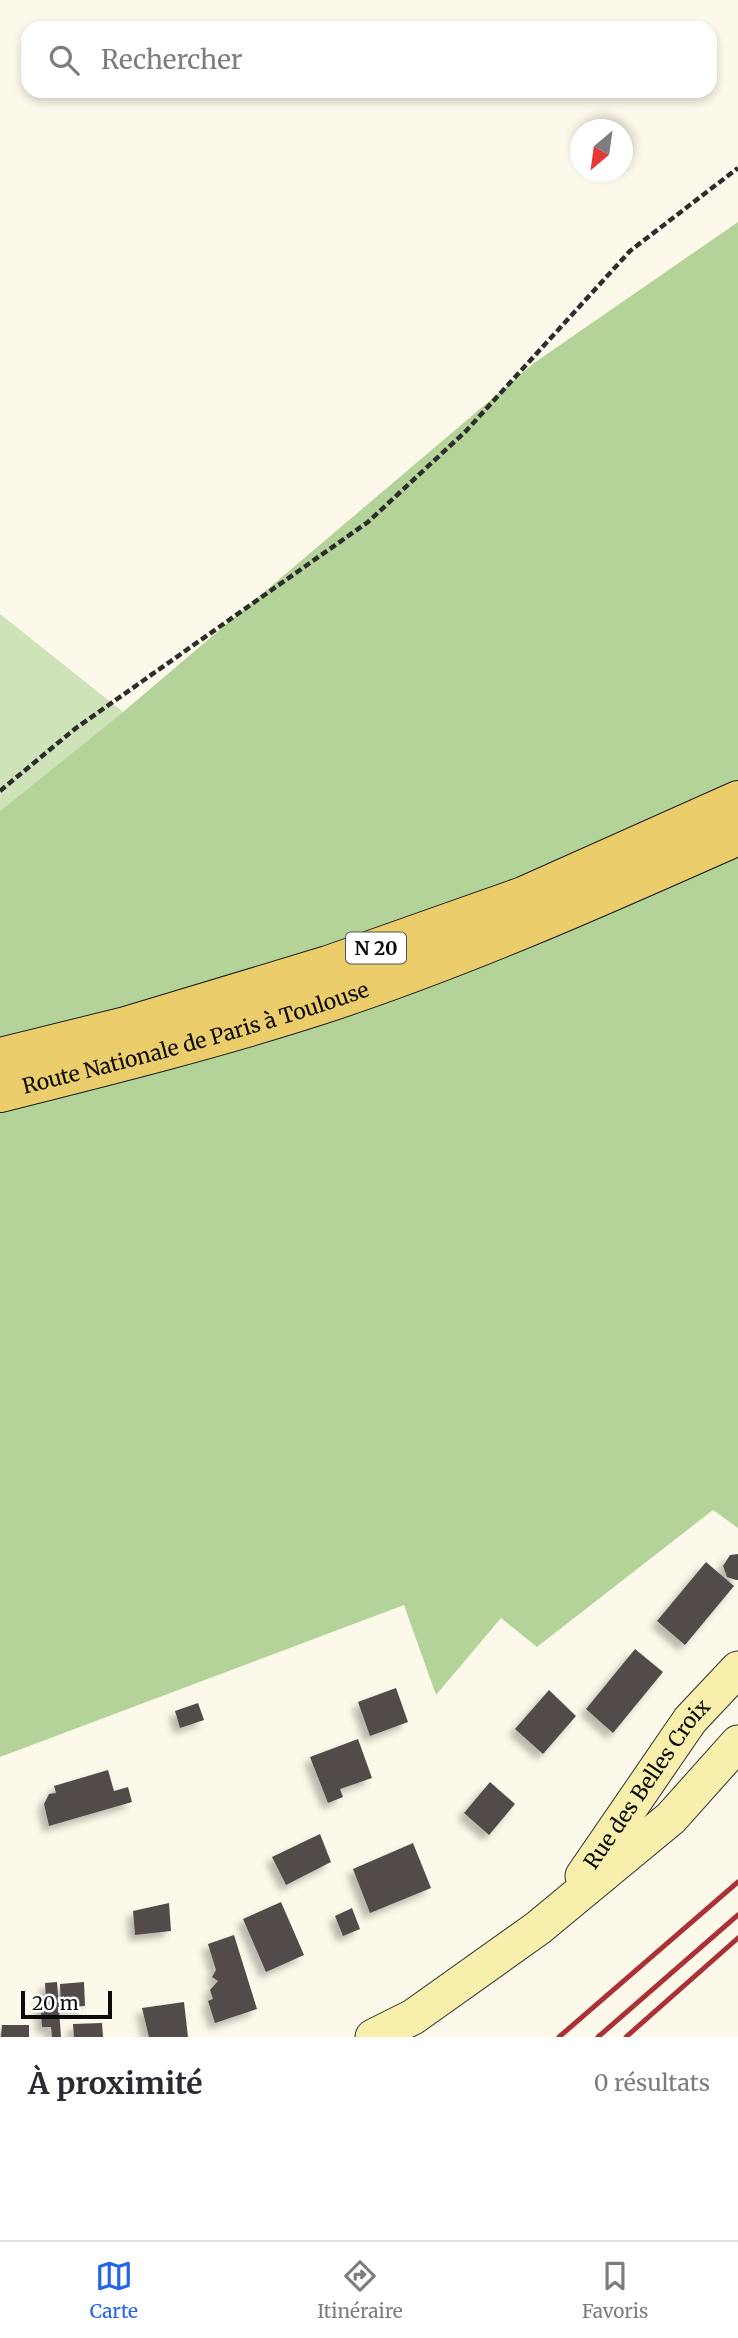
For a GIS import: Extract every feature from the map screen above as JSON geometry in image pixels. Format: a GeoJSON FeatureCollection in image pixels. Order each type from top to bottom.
{"type":"FeatureCollection","features":[{"type":"Feature","properties":{"kind":"main road","name":"Route Nationale de Paris à Toulouse"},"geometry":{"type":"LineString","coordinates":[[0,1057],[126,1026],[328,965],[523,897],[738,800]]}},
{"type":"Feature","properties":{"kind":"main road","name":"Route Nationale de Paris à Toulouse"},"geometry":{"type":"LineString","coordinates":[[0,1093],[138,1059],[322,1004],[546,922],[738,836]]}},
{"type":"Feature","properties":{"kind":"main road","name":"Rue des Belles Croix"},"geometry":{"type":"LineString","coordinates":[[564,1905],[690,1720],[738,1669]]}},
{"type":"Feature","properties":{"kind":"main road","name":"Rue des Belles Croix"},"geometry":{"type":"LineString","coordinates":[[373,2037],[413,2017],[537,1928],[671,1818],[738,1743]]}},
{"type":"Feature","properties":{"kind":"main road"},"geometry":{"type":"LineString","coordinates":[[637,1795],[671,1818]]}},
{"type":"Feature","properties":{"kind":"path"},"geometry":{"type":"LineString","coordinates":[[0,791],[76,728],[368,522],[466,431],[630,251],[738,168]]}},
{"type":"Feature","properties":{"kind":"green space"},"geometry":{"type":"Polygon","coordinates":[[[738,222],[738,1528],[713,1510],[537,1647],[501,1618],[436,1695],[404,1605],[0,1757],[0,811],[123,712],[534,363],[738,222]]]}},
{"type":"Feature","properties":{"kind":"green space"},"geometry":{"type":"Polygon","coordinates":[[[0,614],[123,712],[0,811],[0,614]]]}},
{"type":"Feature","properties":{"kind":"building"},"geometry":{"type":"Polygon","coordinates":[[[738,1554],[736,1580],[727,1577],[723,1566],[730,1555],[738,1554]]]}},
{"type":"Feature","properties":{"kind":"building"},"geometry":{"type":"Polygon","coordinates":[[[706,1562],[734,1586],[685,1645],[657,1621],[706,1562]]]}},
{"type":"Feature","properties":{"kind":"building"},"geometry":{"type":"Polygon","coordinates":[[[635,1649],[663,1672],[613,1733],[586,1709],[635,1649]]]}},
{"type":"Feature","properties":{"kind":"building"},"geometry":{"type":"Polygon","coordinates":[[[396,1688],[408,1722],[370,1736],[358,1702],[396,1688]]]}},
{"type":"Feature","properties":{"kind":"building"},"geometry":{"type":"Polygon","coordinates":[[[549,1690],[576,1716],[543,1754],[515,1729],[549,1690]]]}},
{"type":"Feature","properties":{"kind":"building"},"geometry":{"type":"Polygon","coordinates":[[[198,1703],[204,1720],[180,1728],[175,1711],[198,1703]]]}},
{"type":"Feature","properties":{"kind":"building"},"geometry":{"type":"Polygon","coordinates":[[[358,1739],[372,1778],[340,1789],[343,1797],[328,1803],[310,1757],[358,1739]]]}},
{"type":"Feature","properties":{"kind":"building"},"geometry":{"type":"Polygon","coordinates":[[[108,1770],[114,1791],[128,1787],[132,1802],[49,1826],[44,1804],[49,1794],[56,1793],[54,1786],[108,1770]]]}},
{"type":"Feature","properties":{"kind":"building"},"geometry":{"type":"Polygon","coordinates":[[[490,1782],[515,1804],[489,1835],[464,1813],[490,1782]]]}},
{"type":"Feature","properties":{"kind":"building"},"geometry":{"type":"Polygon","coordinates":[[[320,1834],[331,1862],[286,1885],[272,1857],[320,1834]]]}},
{"type":"Feature","properties":{"kind":"building"},"geometry":{"type":"Polygon","coordinates":[[[413,1843],[431,1888],[370,1913],[353,1869],[413,1843]]]}},
{"type":"Feature","properties":{"kind":"building"},"geometry":{"type":"Polygon","coordinates":[[[281,1902],[304,1955],[266,1972],[243,1919],[281,1902]]]}},
{"type":"Feature","properties":{"kind":"building"},"geometry":{"type":"Polygon","coordinates":[[[169,1903],[171,1931],[135,1935],[133,1911],[169,1903]]]}},
{"type":"Feature","properties":{"kind":"building"},"geometry":{"type":"Polygon","coordinates":[[[352,1908],[360,1929],[343,1936],[335,1916],[352,1908]]]}},
{"type":"Feature","properties":{"kind":"building"},"geometry":{"type":"Polygon","coordinates":[[[234,1935],[257,2009],[215,2023],[208,2001],[213,1999],[210,1990],[218,1981],[212,1977],[216,1970],[208,1944],[234,1935]]]}},
{"type":"Feature","properties":{"kind":"building"},"geometry":{"type":"Polygon","coordinates":[[[57,1982],[61,2037],[52,2037],[51,2027],[42,2027],[40,2000],[46,1999],[45,1983],[57,1982]]]}},
{"type":"Feature","properties":{"kind":"building"},"geometry":{"type":"Polygon","coordinates":[[[84,1982],[85,2006],[61,2008],[60,1984],[84,1982]]]}},
{"type":"Feature","properties":{"kind":"building"},"geometry":{"type":"Polygon","coordinates":[[[184,2002],[188,2037],[149,2037],[142,2008],[184,2002]]]}},
{"type":"Feature","properties":{"kind":"building"},"geometry":{"type":"Polygon","coordinates":[[[102,2023],[103,2037],[74,2037],[73,2024],[102,2023]]]}},
{"type":"Feature","properties":{"kind":"building"},"geometry":{"type":"Polygon","coordinates":[[[2,2025],[29,2025],[29,2037],[1,2037],[2,2025]]]}},
{"type":"Feature","properties":{"kind":"railway"},"geometry":{"type":"LineString","coordinates":[[559,2037],[738,1882]]}},
{"type":"Feature","properties":{"kind":"railway"},"geometry":{"type":"LineString","coordinates":[[598,2037],[738,1915]]}},
{"type":"Feature","properties":{"kind":"railway"},"geometry":{"type":"LineString","coordinates":[[626,2037],[738,1938]]}}]}
